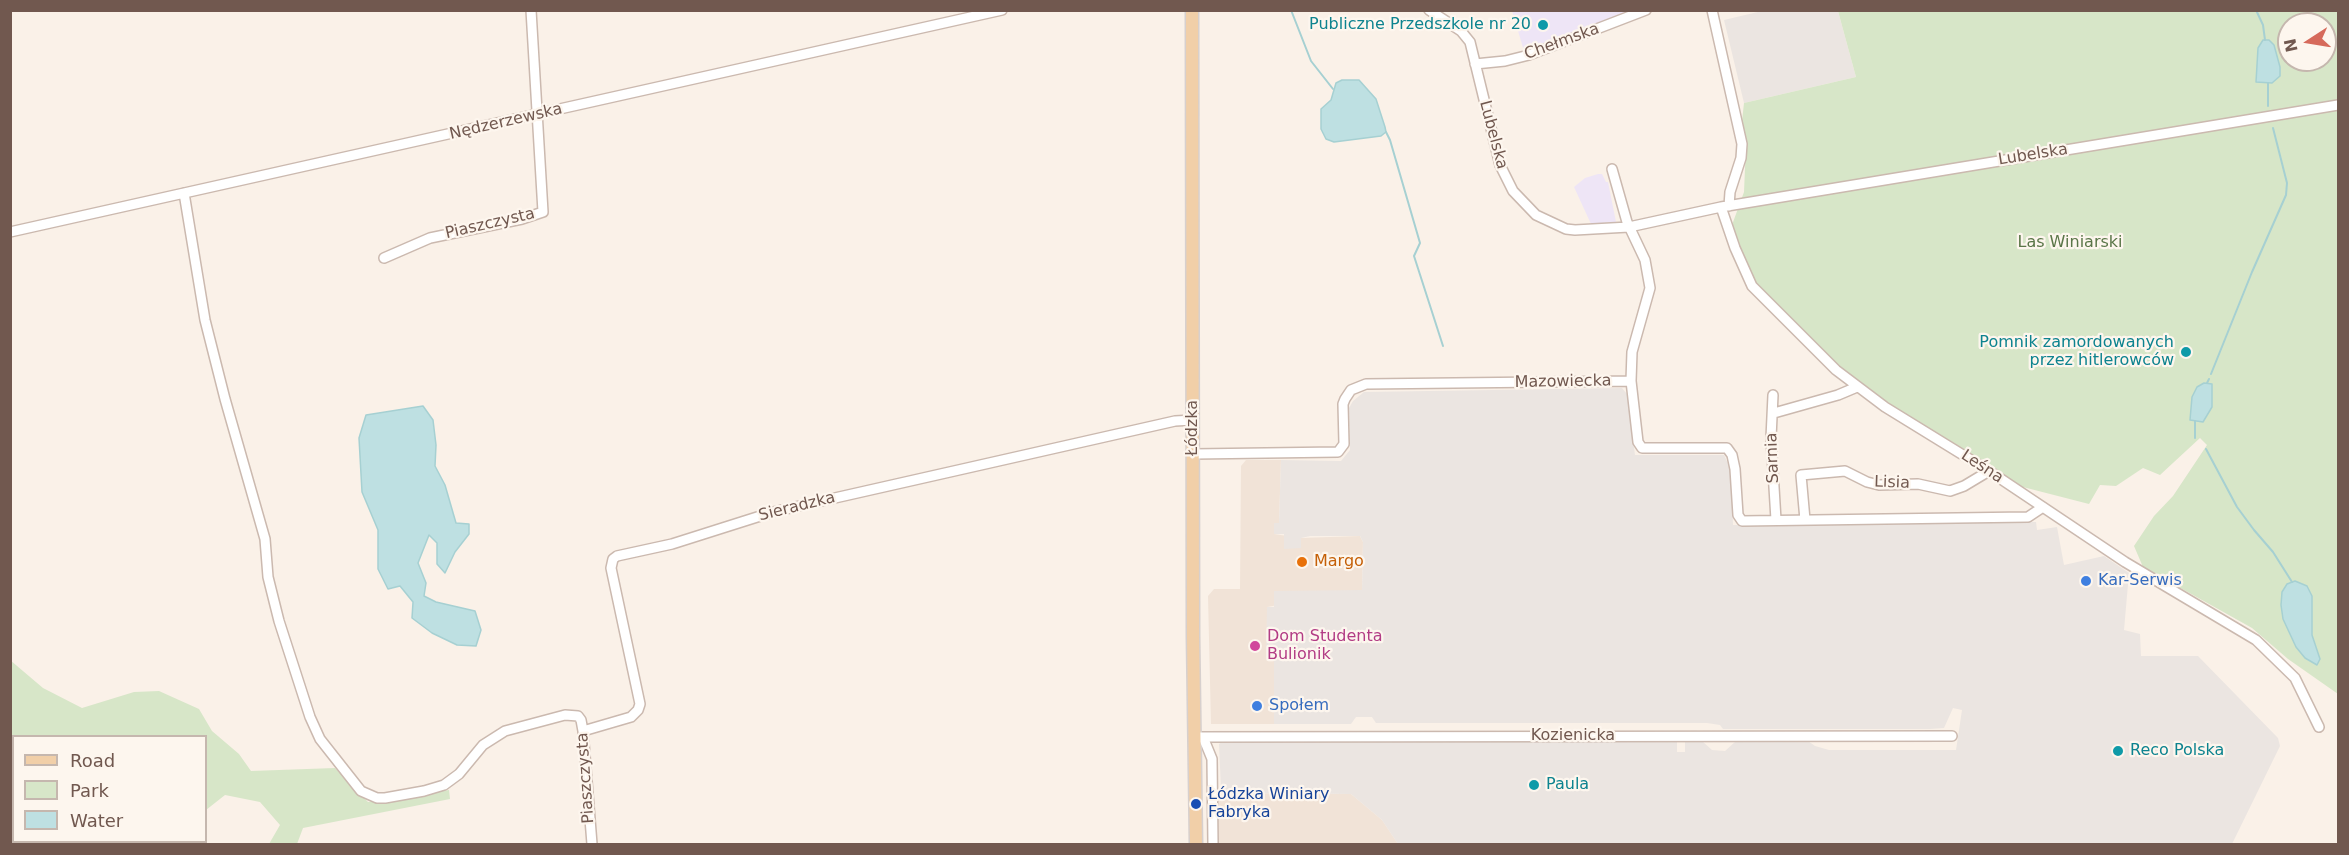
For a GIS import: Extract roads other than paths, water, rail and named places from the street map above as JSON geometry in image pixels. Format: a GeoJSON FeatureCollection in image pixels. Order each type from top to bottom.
{"type":"FeatureCollection","features":[{"type":"Feature","properties":{"kind":"main road","name":"Łódzka"},"geometry":{"type":"LineString","coordinates":[[1192,10],[1193,420],[1198,737],[1196,844]]}},
{"type":"Feature","properties":{"kind":"street","name":"Piaszczysta"},"geometry":{"type":"LineString","coordinates":[[384,258],[440,235],[522,219],[543,212],[531,10]]}},
{"type":"Feature","properties":{"kind":"street","name":"Nędzerzewska"},"geometry":{"type":"LineString","coordinates":[[10,232],[1002,10]]}},
{"type":"Feature","properties":{"kind":"street","name":"Lubelska"},"geometry":{"type":"LineString","coordinates":[[1429,10],[1465,34],[1470,42],[1500,165],[1513,191],[1522,203],[1540,218],[1570,230],[1629,226],[1725,207],[2338,105]]}},
{"type":"Feature","properties":{"kind":"street","name":"Chełmska"},"geometry":{"type":"LineString","coordinates":[[1475,64],[1505,61],[1529,55],[1646,10]]}},
{"type":"Feature","properties":{"kind":"street"},"geometry":{"type":"LineString","coordinates":[[1712,10],[1742,144],[1741,158],[1725,207]]}},
{"type":"Feature","properties":{"kind":"street"},"geometry":{"type":"LineString","coordinates":[[1612,169],[1629,226],[1645,260],[1650,288],[1634,342],[1631,381]]}},
{"type":"Feature","properties":{"kind":"street","name":"Piaszczysta"},"geometry":{"type":"LineString","coordinates":[[184,194],[205,320],[265,539],[268,570],[279,621],[310,717],[321,739],[355,785],[376,798],[394,797],[444,784],[459,774],[490,739],[514,728],[573,714],[582,720],[592,844]]}},
{"type":"Feature","properties":{"kind":"street","name":"Leśna"},"geometry":{"type":"LineString","coordinates":[[1725,207],[1735,248],[1756,291],[1857,387],[1900,417],[1989,471],[2125,562],[2247,634],[2269,651],[2295,678],[2319,727]]}},
{"type":"Feature","properties":{"kind":"street","name":"Mazowiecka"},"geometry":{"type":"LineString","coordinates":[[1194,454],[1338,452],[1344,444],[1343,404],[1345,399],[1352,390],[1366,384],[1631,381],[1638,442],[1642,448],[1727,448],[1732,455],[1735,469],[1738,518],[1742,521],[2028,517],[2043,507]]}},
{"type":"Feature","properties":{"kind":"street"},"geometry":{"type":"LineString","coordinates":[[1774,413],[1839,395],[1857,387]]}},
{"type":"Feature","properties":{"kind":"street","name":"Sarnia"},"geometry":{"type":"LineString","coordinates":[[1773,395],[1774,413],[1771,438],[1776,520]]}},
{"type":"Feature","properties":{"kind":"street","name":"Sieradzka"},"geometry":{"type":"LineString","coordinates":[[583,731],[631,717],[636,714],[640,704],[611,568],[611,562],[617,556],[672,544],[773,512],[1175,421],[1193,420]]}},
{"type":"Feature","properties":{"kind":"street","name":"Lisia"},"geometry":{"type":"LineString","coordinates":[[1805,520],[1801,475],[1845,471],[1867,482],[1918,484],[1950,491],[1964,486],[1989,471]]}},
{"type":"Feature","properties":{"kind":"street","name":"Kozienicka"},"geometry":{"type":"LineString","coordinates":[[1198,737],[1952,736]]}},
{"type":"Feature","properties":{"kind":"street"},"geometry":{"type":"LineString","coordinates":[[1198,737],[1212,759],[1214,844]]}},
{"type":"Feature","properties":{"kind":"water"},"geometry":{"type":"Polygon","coordinates":[[[2263,40],[2269,40],[2274,45],[2277,72],[2280,72],[2280,76],[2272,83],[2256,82],[2258,48],[2263,40]]]}},
{"type":"Feature","properties":{"kind":"water"},"geometry":{"type":"Polygon","coordinates":[[[1342,80],[1359,80],[1376,99],[1386,132],[1381,136],[1334,142],[1326,139],[1321,129],[1321,109],[1331,100],[1336,83],[1342,80]]]}},
{"type":"Feature","properties":{"kind":"water"},"geometry":{"type":"Polygon","coordinates":[[[2204,383],[2212,384],[2212,407],[2203,422],[2190,420],[2192,397],[2197,387],[2204,383]]]}},
{"type":"Feature","properties":{"kind":"water"},"geometry":{"type":"Polygon","coordinates":[[[423,406],[433,420],[436,445],[435,466],[445,485],[456,523],[469,524],[469,534],[455,552],[445,573],[437,564],[437,543],[429,535],[418,563],[426,583],[424,596],[436,602],[475,611],[481,630],[476,646],[457,645],[432,633],[412,618],[413,602],[400,586],[388,589],[378,569],[378,530],[362,492],[359,438],[366,415],[423,406]]]}},
{"type":"Feature","properties":{"kind":"water"},"geometry":{"type":"Polygon","coordinates":[[[2295,581],[2307,586],[2312,596],[2312,635],[2320,659],[2317,665],[2305,658],[2296,647],[2283,619],[2282,592],[2287,584],[2295,581]]]}},
{"type":"Feature","properties":{"kind":"waterway"},"geometry":{"type":"LineString","coordinates":[[1291,10],[1311,61],[1333,89]]}},
{"type":"Feature","properties":{"kind":"waterway"},"geometry":{"type":"LineString","coordinates":[[2256,10],[2263,25],[2265,40]]}},
{"type":"Feature","properties":{"kind":"waterway"},"geometry":{"type":"LineString","coordinates":[[2268,83],[2268,106]]}},
{"type":"Feature","properties":{"kind":"waterway"},"geometry":{"type":"LineString","coordinates":[[2211,374],[2286,195],[2287,183],[2273,128]]}},
{"type":"Feature","properties":{"kind":"waterway"},"geometry":{"type":"LineString","coordinates":[[1386,132],[1420,243],[1414,256],[1443,346]]}},
{"type":"Feature","properties":{"kind":"waterway"},"geometry":{"type":"LineString","coordinates":[[2207,383],[2209,379]]}},
{"type":"Feature","properties":{"kind":"waterway"},"geometry":{"type":"LineString","coordinates":[[2195,421],[2195,438]]}},
{"type":"Feature","properties":{"kind":"waterway"},"geometry":{"type":"LineString","coordinates":[[2206,449],[2237,507],[2273,552],[2292,582]]}},
{"type":"Feature","properties":{"kind":"place","name":"Publiczne Przedszkole nr 20"},"geometry":{"type":"Point","coordinates":[1543,25]}},
{"type":"Feature","properties":{"kind":"place","name":"Pomnik zamordowanych przez hitlerowców"},"geometry":{"type":"Point","coordinates":[2186,352]}},
{"type":"Feature","properties":{"kind":"place","name":"Margo"},"geometry":{"type":"Point","coordinates":[1302,562]}},
{"type":"Feature","properties":{"kind":"place","name":"Kar-Serwis"},"geometry":{"type":"Point","coordinates":[2086,581]}},
{"type":"Feature","properties":{"kind":"place","name":"Dom Studenta Bulionik"},"geometry":{"type":"Point","coordinates":[1255,646]}},
{"type":"Feature","properties":{"kind":"place","name":"Społem"},"geometry":{"type":"Point","coordinates":[1257,706]}},
{"type":"Feature","properties":{"kind":"place","name":"Reco Polska"},"geometry":{"type":"Point","coordinates":[2118,751]}},
{"type":"Feature","properties":{"kind":"place","name":"Paula"},"geometry":{"type":"Point","coordinates":[1534,785]}},
{"type":"Feature","properties":{"kind":"place","name":"Łódzka Winiary Fabryka"},"geometry":{"type":"Point","coordinates":[1196,804]}},
{"type":"Feature","properties":{"kind":"park label","name":"Las Winiarski"},"geometry":{"type":"Point","coordinates":[2070,243]}}]}
